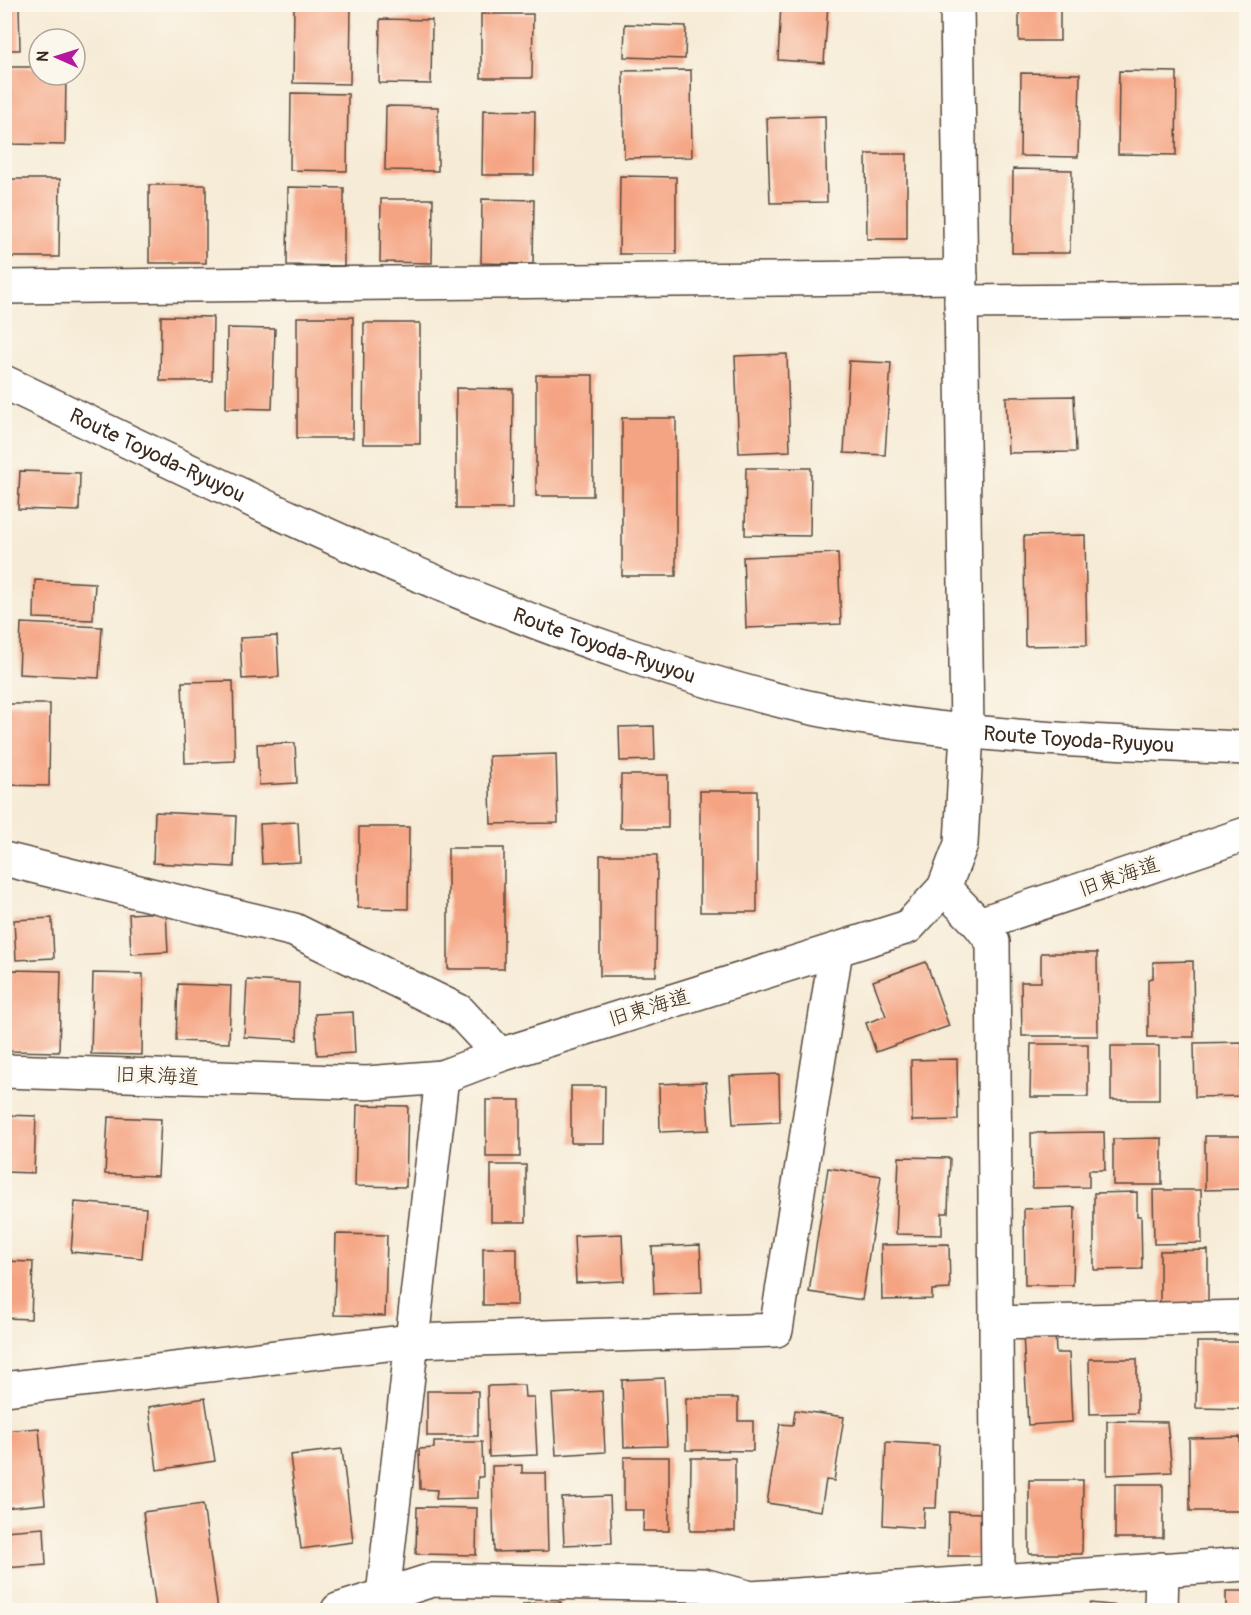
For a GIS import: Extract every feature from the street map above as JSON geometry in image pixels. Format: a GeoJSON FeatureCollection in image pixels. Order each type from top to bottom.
{"type":"FeatureCollection","features":[{"type":"Feature","properties":{"kind":"street"},"geometry":{"type":"LineString","coordinates":[[957,4],[967,731],[961,844],[944,888],[993,942],[998,1581]]}},
{"type":"Feature","properties":{"kind":"street"},"geometry":{"type":"LineString","coordinates":[[4,287],[961,290],[1246,300]]}},
{"type":"Feature","properties":{"kind":"street","name":"Route Toyoda-Ryuyou"},"geometry":{"type":"LineString","coordinates":[[4,382],[365,552],[541,626],[706,682],[851,716],[967,731],[1088,742],[1246,748]]}},
{"type":"Feature","properties":{"kind":"street","name":"旧東海道"},"geometry":{"type":"LineString","coordinates":[[979,924],[1246,834]]}},
{"type":"Feature","properties":{"kind":"street"},"geometry":{"type":"LineString","coordinates":[[4,859],[294,930],[459,1011],[500,1055]]}},
{"type":"Feature","properties":{"kind":"street","name":"旧東海道"},"geometry":{"type":"LineString","coordinates":[[4,1071],[367,1083],[442,1077],[500,1055],[908,927],[944,888]]}},
{"type":"Feature","properties":{"kind":"street"},"geometry":{"type":"LineString","coordinates":[[4,1389],[412,1341],[776,1330],[836,950]]}},
{"type":"Feature","properties":{"kind":"street"},"geometry":{"type":"LineString","coordinates":[[383,1594],[442,1077]]}},
{"type":"Feature","properties":{"kind":"street"},"geometry":{"type":"LineString","coordinates":[[996,1323],[1246,1317]]}},
{"type":"Feature","properties":{"kind":"street"},"geometry":{"type":"LineString","coordinates":[[338,1611],[383,1594],[432,1580],[703,1585],[751,1598],[1246,1563]]}},
{"type":"Feature","properties":{"kind":"street"},"geometry":{"type":"LineString","coordinates":[[1161,1611],[1162,1569]]}},
{"type":"Feature","properties":{"kind":"building"},"geometry":{"type":"Polygon","coordinates":[[[4,4],[19,4],[20,50],[4,50],[4,4]]]}},
{"type":"Feature","properties":{"kind":"building"},"geometry":{"type":"Polygon","coordinates":[[[781,4],[828,4],[824,63],[778,60],[781,4]]]}},
{"type":"Feature","properties":{"kind":"building"},"geometry":{"type":"Polygon","coordinates":[[[1019,4],[1060,4],[1060,41],[1019,41],[1019,4]]]}},
{"type":"Feature","properties":{"kind":"building"},"geometry":{"type":"Polygon","coordinates":[[[294,6],[351,6],[350,84],[293,83],[294,6]]]}},
{"type":"Feature","properties":{"kind":"building"},"geometry":{"type":"Polygon","coordinates":[[[481,14],[533,14],[532,78],[481,78],[481,14]]]}},
{"type":"Feature","properties":{"kind":"building"},"geometry":{"type":"Polygon","coordinates":[[[380,19],[432,20],[431,84],[379,83],[380,19]]]}},
{"type":"Feature","properties":{"kind":"building"},"geometry":{"type":"Polygon","coordinates":[[[625,24],[686,26],[685,59],[624,57],[625,24]]]}},
{"type":"Feature","properties":{"kind":"building"},"geometry":{"type":"Polygon","coordinates":[[[8,67],[27,67],[27,87],[66,87],[65,145],[8,144],[8,67]]]}},
{"type":"Feature","properties":{"kind":"building"},"geometry":{"type":"Polygon","coordinates":[[[691,70],[692,157],[624,158],[623,71],[691,70]]]}},
{"type":"Feature","properties":{"kind":"building"},"geometry":{"type":"Polygon","coordinates":[[[1119,71],[1177,72],[1176,155],[1118,154],[1119,71]]]}},
{"type":"Feature","properties":{"kind":"building"},"geometry":{"type":"Polygon","coordinates":[[[1021,73],[1080,74],[1078,157],[1020,156],[1021,73]]]}},
{"type":"Feature","properties":{"kind":"building"},"geometry":{"type":"Polygon","coordinates":[[[291,93],[348,94],[347,171],[290,170],[291,93]]]}},
{"type":"Feature","properties":{"kind":"building"},"geometry":{"type":"Polygon","coordinates":[[[386,106],[438,107],[438,171],[385,170],[386,106]]]}},
{"type":"Feature","properties":{"kind":"building"},"geometry":{"type":"Polygon","coordinates":[[[483,110],[535,111],[534,175],[482,175],[483,110]]]}},
{"type":"Feature","properties":{"kind":"building"},"geometry":{"type":"Polygon","coordinates":[[[825,116],[827,202],[770,203],[767,118],[825,116]]]}},
{"type":"Feature","properties":{"kind":"building"},"geometry":{"type":"Polygon","coordinates":[[[866,154],[907,154],[907,239],[867,239],[866,154]]]}},
{"type":"Feature","properties":{"kind":"building"},"geometry":{"type":"Polygon","coordinates":[[[1013,169],[1072,170],[1070,253],[1012,253],[1013,169]]]}},
{"type":"Feature","properties":{"kind":"building"},"geometry":{"type":"Polygon","coordinates":[[[620,176],[676,177],[676,254],[619,254],[620,176]]]}},
{"type":"Feature","properties":{"kind":"building"},"geometry":{"type":"Polygon","coordinates":[[[5,179],[60,179],[59,257],[5,257],[5,179]]]}},
{"type":"Feature","properties":{"kind":"building"},"geometry":{"type":"Polygon","coordinates":[[[149,185],[206,185],[206,263],[149,263],[149,185]]]}},
{"type":"Feature","properties":{"kind":"building"},"geometry":{"type":"Polygon","coordinates":[[[288,187],[344,188],[344,266],[287,265],[288,187]]]}},
{"type":"Feature","properties":{"kind":"building"},"geometry":{"type":"Polygon","coordinates":[[[381,199],[433,199],[432,263],[380,262],[381,199]]]}},
{"type":"Feature","properties":{"kind":"building"},"geometry":{"type":"Polygon","coordinates":[[[482,199],[534,200],[533,264],[481,263],[482,199]]]}},
{"type":"Feature","properties":{"kind":"building"},"geometry":{"type":"Polygon","coordinates":[[[161,316],[213,317],[212,381],[160,381],[161,316]]]}},
{"type":"Feature","properties":{"kind":"building"},"geometry":{"type":"Polygon","coordinates":[[[297,317],[353,317],[353,438],[297,438],[297,317]]]}},
{"type":"Feature","properties":{"kind":"building"},"geometry":{"type":"Polygon","coordinates":[[[364,323],[420,323],[420,444],[363,444],[364,323]]]}},
{"type":"Feature","properties":{"kind":"building"},"geometry":{"type":"Polygon","coordinates":[[[227,328],[275,329],[272,409],[226,408],[227,328]]]}},
{"type":"Feature","properties":{"kind":"building"},"geometry":{"type":"Polygon","coordinates":[[[787,354],[790,451],[739,453],[735,356],[787,354]]]}},
{"type":"Feature","properties":{"kind":"building"},"geometry":{"type":"Polygon","coordinates":[[[849,361],[891,363],[885,455],[844,453],[849,361]]]}},
{"type":"Feature","properties":{"kind":"building"},"geometry":{"type":"Polygon","coordinates":[[[536,375],[593,375],[593,496],[536,496],[536,375]]]}},
{"type":"Feature","properties":{"kind":"building"},"geometry":{"type":"Polygon","coordinates":[[[456,388],[513,389],[512,509],[456,509],[456,388]]]}},
{"type":"Feature","properties":{"kind":"building"},"geometry":{"type":"Polygon","coordinates":[[[1074,396],[1076,452],[1008,453],[1006,397],[1074,396]]]}},
{"type":"Feature","properties":{"kind":"building"},"geometry":{"type":"Polygon","coordinates":[[[622,418],[676,418],[676,576],[622,576],[622,418]]]}},
{"type":"Feature","properties":{"kind":"building"},"geometry":{"type":"Polygon","coordinates":[[[746,468],[811,468],[810,536],[745,535],[746,468]]]}},
{"type":"Feature","properties":{"kind":"building"},"geometry":{"type":"Polygon","coordinates":[[[20,471],[80,473],[79,511],[18,509],[20,471]]]}},
{"type":"Feature","properties":{"kind":"building"},"geometry":{"type":"Polygon","coordinates":[[[1085,535],[1087,645],[1025,646],[1024,536],[1085,535]]]}},
{"type":"Feature","properties":{"kind":"building"},"geometry":{"type":"Polygon","coordinates":[[[838,553],[841,624],[746,628],[743,557],[838,553]]]}},
{"type":"Feature","properties":{"kind":"building"},"geometry":{"type":"Polygon","coordinates":[[[35,580],[95,583],[93,620],[34,618],[35,580]]]}},
{"type":"Feature","properties":{"kind":"building"},"geometry":{"type":"Polygon","coordinates":[[[21,623],[102,627],[99,678],[19,674],[21,623]]]}},
{"type":"Feature","properties":{"kind":"building"},"geometry":{"type":"Polygon","coordinates":[[[277,636],[279,677],[242,679],[240,638],[277,636]]]}},
{"type":"Feature","properties":{"kind":"building"},"geometry":{"type":"Polygon","coordinates":[[[233,681],[235,761],[185,763],[182,682],[233,681]]]}},
{"type":"Feature","properties":{"kind":"building"},"geometry":{"type":"Polygon","coordinates":[[[5,704],[50,704],[49,786],[5,785],[5,704]]]}},
{"type":"Feature","properties":{"kind":"building"},"geometry":{"type":"Polygon","coordinates":[[[654,726],[655,760],[620,761],[619,727],[654,726]]]}},
{"type":"Feature","properties":{"kind":"building"},"geometry":{"type":"Polygon","coordinates":[[[295,743],[297,783],[259,785],[257,744],[295,743]]]}},
{"type":"Feature","properties":{"kind":"building"},"geometry":{"type":"Polygon","coordinates":[[[556,754],[558,823],[491,824],[489,756],[556,754]]]}},
{"type":"Feature","properties":{"kind":"building"},"geometry":{"type":"Polygon","coordinates":[[[621,775],[668,775],[668,828],[620,828],[621,775]]]}},
{"type":"Feature","properties":{"kind":"building"},"geometry":{"type":"Polygon","coordinates":[[[700,791],[757,791],[757,912],[700,912],[700,791]]]}},
{"type":"Feature","properties":{"kind":"building"},"geometry":{"type":"Polygon","coordinates":[[[155,812],[236,816],[234,867],[153,863],[155,812]]]}},
{"type":"Feature","properties":{"kind":"building"},"geometry":{"type":"Polygon","coordinates":[[[298,822],[300,862],[262,864],[260,824],[298,822]]]}},
{"type":"Feature","properties":{"kind":"building"},"geometry":{"type":"Polygon","coordinates":[[[359,827],[409,827],[408,909],[358,908],[359,827]]]}},
{"type":"Feature","properties":{"kind":"building"},"geometry":{"type":"Polygon","coordinates":[[[448,848],[504,848],[504,969],[448,969],[448,848]]]}},
{"type":"Feature","properties":{"kind":"building"},"geometry":{"type":"Polygon","coordinates":[[[600,855],[657,855],[656,976],[600,976],[600,855]]]}},
{"type":"Feature","properties":{"kind":"building"},"geometry":{"type":"Polygon","coordinates":[[[166,912],[168,952],[131,954],[129,914],[166,912]]]}},
{"type":"Feature","properties":{"kind":"building"},"geometry":{"type":"Polygon","coordinates":[[[52,918],[54,958],[16,960],[14,920],[52,918]]]}},
{"type":"Feature","properties":{"kind":"building"},"geometry":{"type":"Polygon","coordinates":[[[1041,953],[1097,953],[1098,1036],[1022,1036],[1021,982],[1041,982],[1041,953]]]}},
{"type":"Feature","properties":{"kind":"building"},"geometry":{"type":"Polygon","coordinates":[[[1193,961],[1194,1037],[1148,1037],[1148,979],[1153,978],[1153,962],[1193,961]]]}},
{"type":"Feature","properties":{"kind":"building"},"geometry":{"type":"Polygon","coordinates":[[[926,962],[949,1026],[876,1052],[866,1023],[886,1016],[873,981],[926,962]]]}},
{"type":"Feature","properties":{"kind":"building"},"geometry":{"type":"Polygon","coordinates":[[[10,970],[61,971],[59,1052],[8,1051],[10,970]]]}},
{"type":"Feature","properties":{"kind":"building"},"geometry":{"type":"Polygon","coordinates":[[[93,973],[143,974],[142,1055],[91,1054],[93,973]]]}},
{"type":"Feature","properties":{"kind":"building"},"geometry":{"type":"Polygon","coordinates":[[[247,980],[299,983],[297,1040],[244,1037],[247,980]]]}},
{"type":"Feature","properties":{"kind":"building"},"geometry":{"type":"Polygon","coordinates":[[[178,984],[231,986],[229,1043],[176,1041],[178,984]]]}},
{"type":"Feature","properties":{"kind":"building"},"geometry":{"type":"Polygon","coordinates":[[[353,1012],[355,1053],[317,1055],[315,1014],[353,1012]]]}},
{"type":"Feature","properties":{"kind":"building"},"geometry":{"type":"Polygon","coordinates":[[[1242,1042],[1243,1096],[1195,1097],[1194,1043],[1242,1042]]]}},
{"type":"Feature","properties":{"kind":"building"},"geometry":{"type":"Polygon","coordinates":[[[1031,1044],[1088,1044],[1088,1097],[1030,1097],[1031,1044]]]}},
{"type":"Feature","properties":{"kind":"building"},"geometry":{"type":"Polygon","coordinates":[[[1111,1046],[1159,1046],[1159,1100],[1111,1100],[1111,1046]]]}},
{"type":"Feature","properties":{"kind":"building"},"geometry":{"type":"Polygon","coordinates":[[[957,1059],[958,1120],[912,1121],[911,1060],[957,1059]]]}},
{"type":"Feature","properties":{"kind":"building"},"geometry":{"type":"Polygon","coordinates":[[[779,1074],[780,1122],[733,1124],[730,1076],[779,1074]]]}},
{"type":"Feature","properties":{"kind":"building"},"geometry":{"type":"Polygon","coordinates":[[[706,1082],[709,1130],[660,1132],[659,1084],[706,1082]]]}},
{"type":"Feature","properties":{"kind":"building"},"geometry":{"type":"Polygon","coordinates":[[[571,1086],[605,1086],[604,1143],[571,1143],[571,1086]]]}},
{"type":"Feature","properties":{"kind":"building"},"geometry":{"type":"Polygon","coordinates":[[[486,1100],[520,1100],[520,1157],[486,1157],[486,1100]]]}},
{"type":"Feature","properties":{"kind":"building"},"geometry":{"type":"Polygon","coordinates":[[[357,1105],[408,1106],[406,1187],[355,1186],[357,1105]]]}},
{"type":"Feature","properties":{"kind":"building"},"geometry":{"type":"Polygon","coordinates":[[[4,1115],[36,1116],[34,1173],[4,1172],[4,1115]]]}},
{"type":"Feature","properties":{"kind":"building"},"geometry":{"type":"Polygon","coordinates":[[[108,1117],[161,1119],[158,1176],[105,1174],[108,1117]]]}},
{"type":"Feature","properties":{"kind":"building"},"geometry":{"type":"Polygon","coordinates":[[[1104,1132],[1105,1170],[1089,1170],[1089,1187],[1032,1188],[1031,1133],[1104,1132]]]}},
{"type":"Feature","properties":{"kind":"building"},"geometry":{"type":"Polygon","coordinates":[[[1205,1136],[1246,1136],[1246,1189],[1205,1190],[1205,1136]]]}},
{"type":"Feature","properties":{"kind":"building"},"geometry":{"type":"Polygon","coordinates":[[[1162,1138],[1162,1185],[1113,1185],[1113,1139],[1162,1138]]]}},
{"type":"Feature","properties":{"kind":"building"},"geometry":{"type":"Polygon","coordinates":[[[899,1157],[950,1158],[948,1213],[942,1213],[942,1235],[896,1234],[899,1157]]]}},
{"type":"Feature","properties":{"kind":"building"},"geometry":{"type":"Polygon","coordinates":[[[491,1165],[526,1165],[526,1222],[491,1222],[491,1165]]]}},
{"type":"Feature","properties":{"kind":"building"},"geometry":{"type":"Polygon","coordinates":[[[828,1168],[881,1176],[862,1300],[809,1292],[828,1168]]]}},
{"type":"Feature","properties":{"kind":"building"},"geometry":{"type":"Polygon","coordinates":[[[1153,1190],[1201,1190],[1202,1243],[1154,1244],[1153,1190]]]}},
{"type":"Feature","properties":{"kind":"building"},"geometry":{"type":"Polygon","coordinates":[[[1137,1192],[1137,1216],[1141,1216],[1142,1269],[1094,1270],[1094,1193],[1137,1192]]]}},
{"type":"Feature","properties":{"kind":"building"},"geometry":{"type":"Polygon","coordinates":[[[75,1202],[146,1208],[142,1258],[71,1252],[75,1202]]]}},
{"type":"Feature","properties":{"kind":"building"},"geometry":{"type":"Polygon","coordinates":[[[1075,1207],[1073,1285],[1025,1285],[1024,1209],[1075,1207]]]}},
{"type":"Feature","properties":{"kind":"building"},"geometry":{"type":"Polygon","coordinates":[[[336,1234],[387,1235],[385,1316],[334,1315],[336,1234]]]}},
{"type":"Feature","properties":{"kind":"building"},"geometry":{"type":"Polygon","coordinates":[[[622,1234],[624,1281],[576,1283],[574,1236],[622,1234]]]}},
{"type":"Feature","properties":{"kind":"building"},"geometry":{"type":"Polygon","coordinates":[[[949,1244],[950,1289],[932,1290],[932,1299],[882,1300],[881,1245],[949,1244]]]}},
{"type":"Feature","properties":{"kind":"building"},"geometry":{"type":"Polygon","coordinates":[[[700,1245],[702,1292],[654,1294],[652,1247],[700,1245]]]}},
{"type":"Feature","properties":{"kind":"building"},"geometry":{"type":"Polygon","coordinates":[[[483,1248],[517,1248],[517,1305],[483,1305],[483,1248]]]}},
{"type":"Feature","properties":{"kind":"building"},"geometry":{"type":"Polygon","coordinates":[[[1208,1250],[1208,1304],[1160,1304],[1160,1251],[1208,1250]]]}},
{"type":"Feature","properties":{"kind":"building"},"geometry":{"type":"Polygon","coordinates":[[[4,1261],[33,1262],[31,1319],[4,1318],[4,1261]]]}},
{"type":"Feature","properties":{"kind":"building"},"geometry":{"type":"Polygon","coordinates":[[[1055,1332],[1056,1353],[1069,1353],[1072,1422],[1028,1425],[1023,1333],[1055,1332]]]}},
{"type":"Feature","properties":{"kind":"building"},"geometry":{"type":"Polygon","coordinates":[[[1197,1342],[1244,1342],[1243,1409],[1196,1408],[1197,1342]]]}},
{"type":"Feature","properties":{"kind":"building"},"geometry":{"type":"Polygon","coordinates":[[[1089,1359],[1137,1359],[1137,1413],[1090,1414],[1089,1359]]]}},
{"type":"Feature","properties":{"kind":"building"},"geometry":{"type":"Polygon","coordinates":[[[664,1378],[667,1446],[624,1447],[622,1380],[664,1378]]]}},
{"type":"Feature","properties":{"kind":"building"},"geometry":{"type":"Polygon","coordinates":[[[524,1385],[525,1397],[534,1397],[537,1455],[489,1457],[487,1386],[524,1385]]]}},
{"type":"Feature","properties":{"kind":"building"},"geometry":{"type":"Polygon","coordinates":[[[427,1391],[478,1391],[478,1436],[427,1436],[427,1391]]]}},
{"type":"Feature","properties":{"kind":"building"},"geometry":{"type":"Polygon","coordinates":[[[602,1391],[605,1452],[556,1455],[552,1394],[602,1391]]]}},
{"type":"Feature","properties":{"kind":"building"},"geometry":{"type":"Polygon","coordinates":[[[205,1398],[215,1461],[157,1470],[149,1407],[205,1398]]]}},
{"type":"Feature","properties":{"kind":"building"},"geometry":{"type":"Polygon","coordinates":[[[686,1398],[738,1398],[738,1421],[753,1421],[753,1451],[686,1450],[686,1398]]]}},
{"type":"Feature","properties":{"kind":"building"},"geometry":{"type":"Polygon","coordinates":[[[795,1410],[844,1417],[834,1481],[826,1480],[821,1511],[767,1503],[780,1424],[793,1425],[795,1410]]]}},
{"type":"Feature","properties":{"kind":"building"},"geometry":{"type":"Polygon","coordinates":[[[1107,1421],[1167,1422],[1172,1472],[1107,1475],[1107,1421]]]}},
{"type":"Feature","properties":{"kind":"building"},"geometry":{"type":"Polygon","coordinates":[[[39,1428],[45,1504],[4,1508],[4,1431],[39,1428]]]}},
{"type":"Feature","properties":{"kind":"building"},"geometry":{"type":"Polygon","coordinates":[[[1240,1437],[1240,1511],[1190,1511],[1189,1438],[1240,1437]]]}},
{"type":"Feature","properties":{"kind":"building"},"geometry":{"type":"Polygon","coordinates":[[[434,1442],[482,1442],[483,1477],[478,1477],[478,1498],[436,1499],[437,1490],[420,1489],[419,1449],[434,1448],[434,1442]]]}},
{"type":"Feature","properties":{"kind":"building"},"geometry":{"type":"Polygon","coordinates":[[[886,1442],[939,1445],[936,1508],[924,1508],[923,1528],[883,1525],[886,1442]]]}},
{"type":"Feature","properties":{"kind":"building"},"geometry":{"type":"Polygon","coordinates":[[[342,1449],[353,1542],[301,1549],[290,1455],[342,1449]]]}},
{"type":"Feature","properties":{"kind":"building"},"geometry":{"type":"Polygon","coordinates":[[[624,1457],[669,1457],[669,1531],[643,1531],[644,1510],[624,1510],[624,1457]]]}},
{"type":"Feature","properties":{"kind":"building"},"geometry":{"type":"Polygon","coordinates":[[[691,1458],[735,1458],[735,1531],[690,1531],[691,1458]]]}},
{"type":"Feature","properties":{"kind":"building"},"geometry":{"type":"Polygon","coordinates":[[[522,1465],[522,1473],[546,1473],[548,1551],[494,1552],[492,1466],[522,1465]]]}},
{"type":"Feature","properties":{"kind":"building"},"geometry":{"type":"Polygon","coordinates":[[[1029,1480],[1083,1480],[1082,1554],[1029,1554],[1029,1480]]]}},
{"type":"Feature","properties":{"kind":"building"},"geometry":{"type":"Polygon","coordinates":[[[1115,1484],[1163,1484],[1163,1538],[1115,1538],[1115,1484]]]}},
{"type":"Feature","properties":{"kind":"building"},"geometry":{"type":"Polygon","coordinates":[[[610,1496],[612,1543],[564,1545],[562,1498],[610,1496]]]}},
{"type":"Feature","properties":{"kind":"building"},"geometry":{"type":"Polygon","coordinates":[[[203,1504],[218,1610],[156,1610],[143,1512],[203,1504]]]}},
{"type":"Feature","properties":{"kind":"building"},"geometry":{"type":"Polygon","coordinates":[[[417,1507],[477,1508],[476,1555],[416,1554],[417,1507]]]}},
{"type":"Feature","properties":{"kind":"building"},"geometry":{"type":"Polygon","coordinates":[[[949,1512],[983,1513],[982,1556],[948,1556],[949,1512]]]}},
{"type":"Feature","properties":{"kind":"building"},"geometry":{"type":"Polygon","coordinates":[[[44,1528],[46,1565],[4,1568],[4,1531],[44,1528]]]}},
{"type":"Feature","properties":{"kind":"building"},"geometry":{"type":"Polygon","coordinates":[[[1226,1591],[1246,1591],[1246,1610],[1226,1610],[1226,1591]]]}},
{"type":"Feature","properties":{"kind":"building"},"geometry":{"type":"Polygon","coordinates":[[[561,1602],[561,1610],[523,1610],[523,1604],[561,1602]]]}},
{"type":"Feature","properties":{"kind":"building"},"geometry":{"type":"Polygon","coordinates":[[[1090,1603],[1120,1606],[1119,1610],[1089,1610],[1090,1603]]]}}]}
